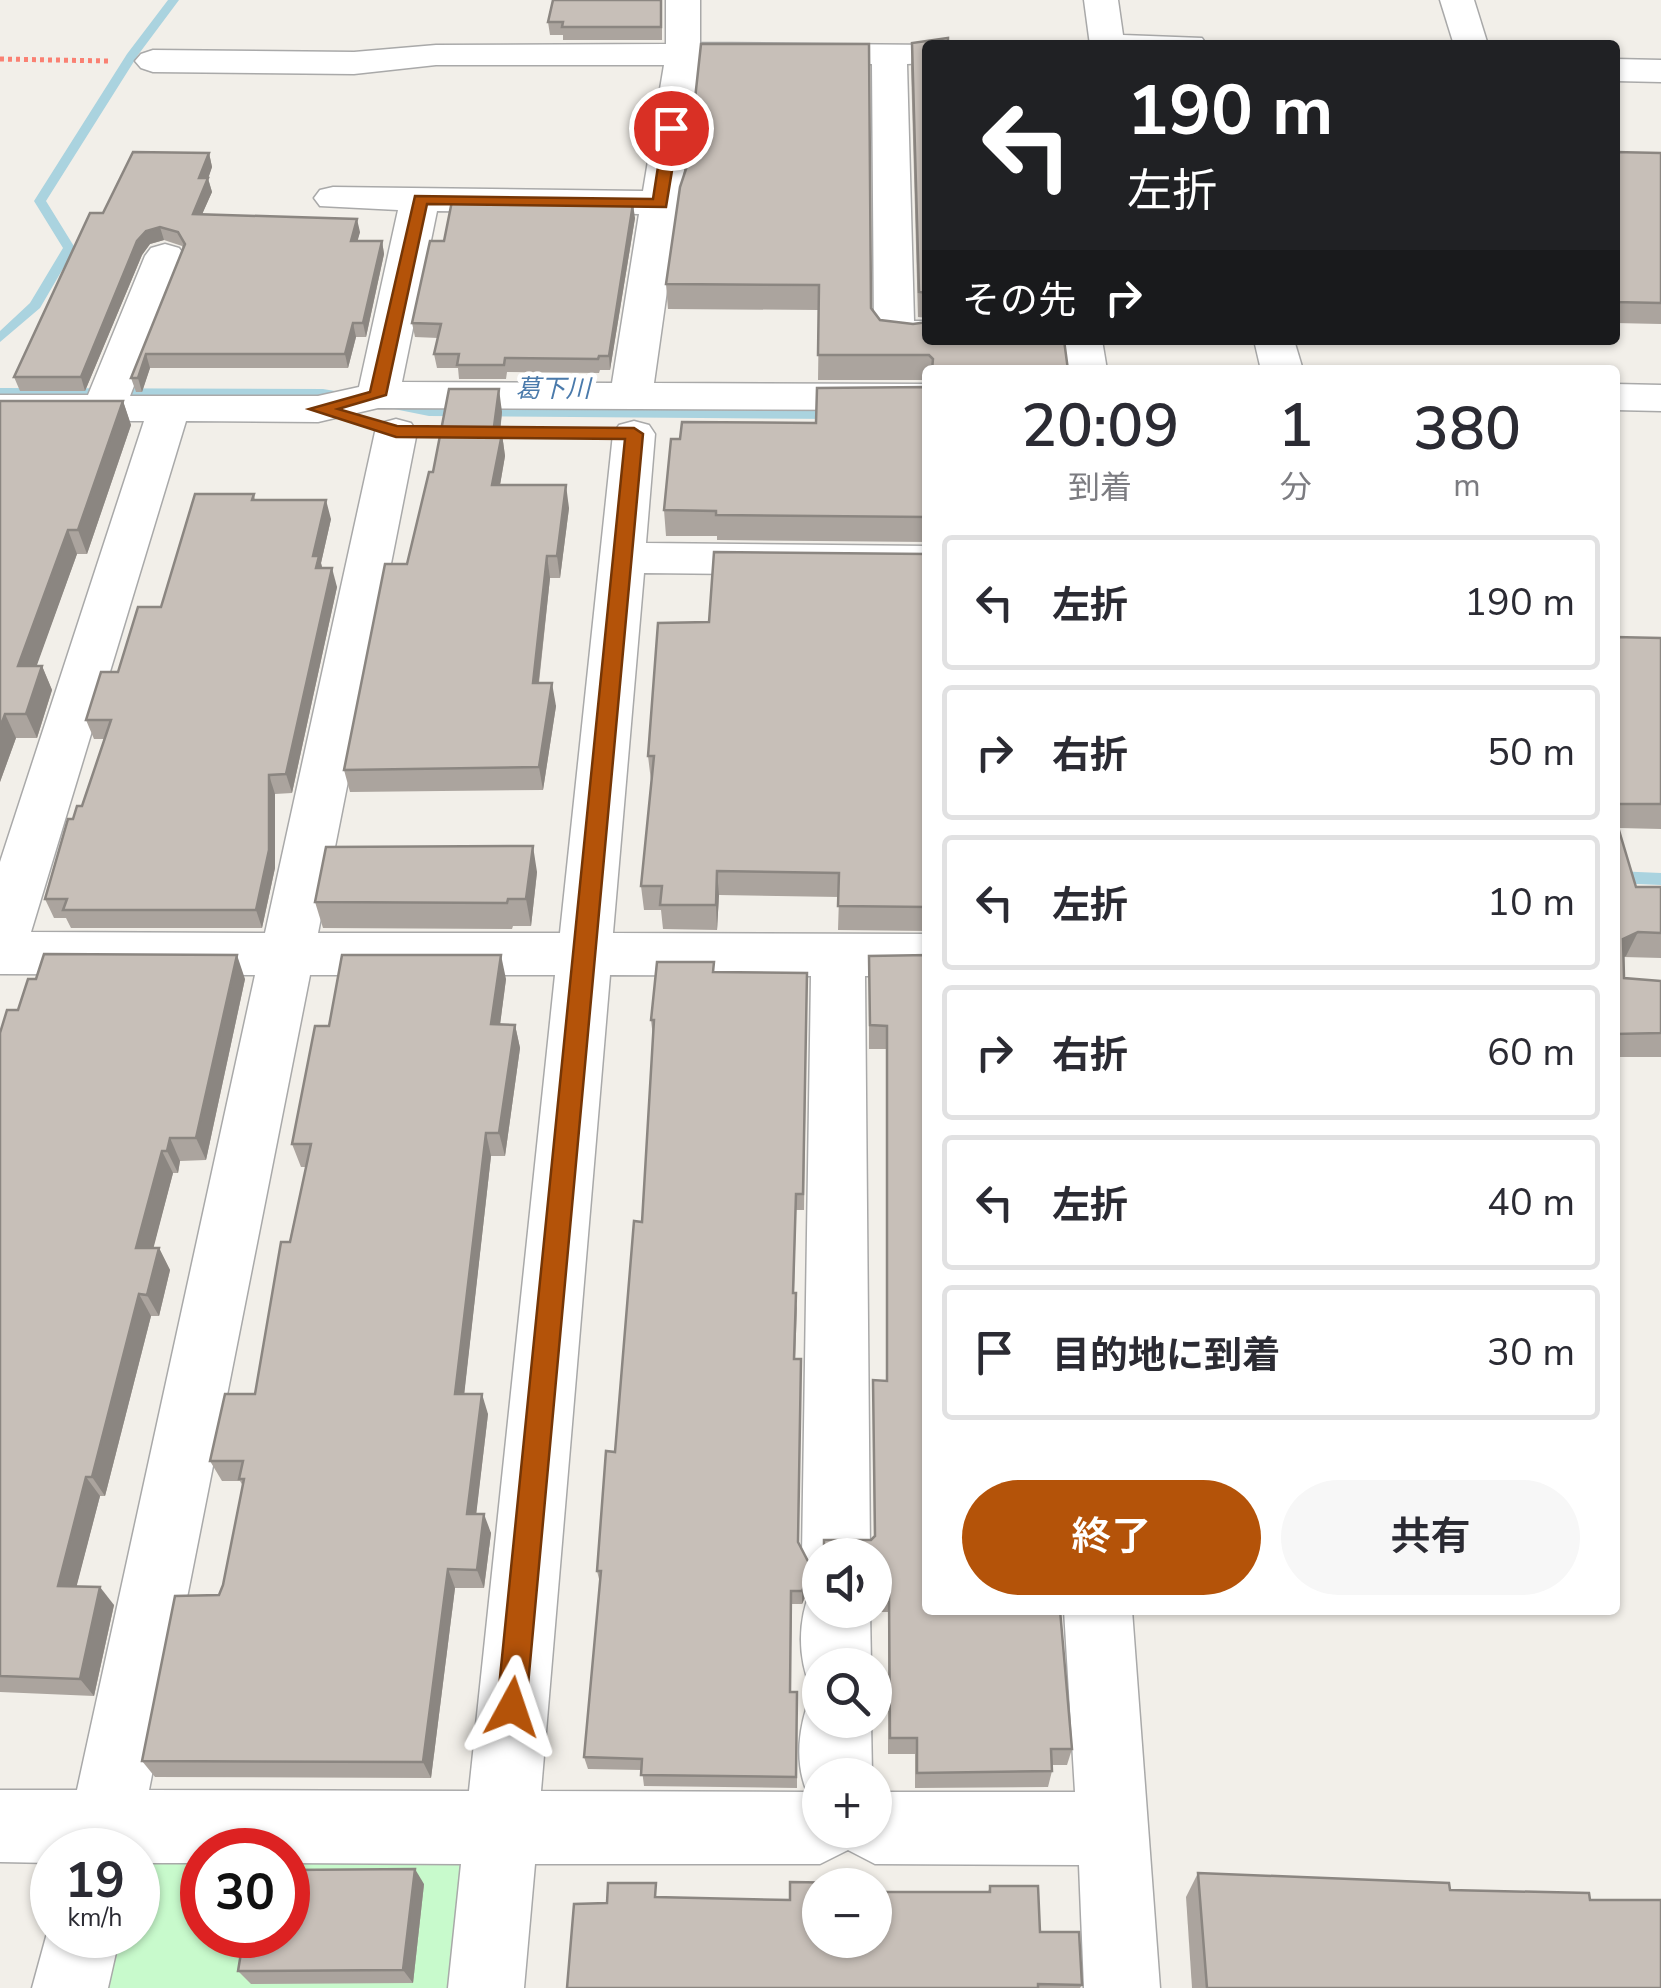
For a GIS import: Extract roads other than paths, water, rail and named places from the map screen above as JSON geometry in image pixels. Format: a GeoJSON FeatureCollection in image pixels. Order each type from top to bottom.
{"type":"FeatureCollection","features":[{"type":"Feature","properties":{"kind":"street"},"geometry":{"type":"LineString","coordinates":[[486,1988],[633,415],[683,52],[684,0]]}},
{"type":"Feature","properties":{"kind":"street"},"geometry":{"type":"LineString","coordinates":[[1101,0],[1107,40]]}},
{"type":"Feature","properties":{"kind":"street"},"geometry":{"type":"LineString","coordinates":[[1457,0],[1469,40]]}},
{"type":"Feature","properties":{"kind":"street"},"geometry":{"type":"LineString","coordinates":[[153,61],[354,63],[436,55],[922,53]]}},
{"type":"Feature","properties":{"kind":"street"},"geometry":{"type":"LineString","coordinates":[[889,54],[894,334],[922,334]]}},
{"type":"Feature","properties":{"kind":"street"},"geometry":{"type":"LineString","coordinates":[[1620,70],[1661,70]]}},
{"type":"Feature","properties":{"kind":"street"},"geometry":{"type":"LineString","coordinates":[[333,198],[660,204]]}},
{"type":"Feature","properties":{"kind":"street"},"geometry":{"type":"LineString","coordinates":[[104,1828],[288,953],[387,413],[420,200]]}},
{"type":"Feature","properties":{"kind":"street"},"geometry":{"type":"LineString","coordinates":[[104,408],[165,256]]}},
{"type":"Feature","properties":{"kind":"street"},"geometry":{"type":"LineString","coordinates":[[0,408],[633,415],[922,396]]}},
{"type":"Feature","properties":{"kind":"street"},"geometry":{"type":"LineString","coordinates":[[1620,397],[1661,398]]}},
{"type":"Feature","properties":{"kind":"street"},"geometry":{"type":"LineString","coordinates":[[0,945],[169,409]]}},
{"type":"Feature","properties":{"kind":"street"},"geometry":{"type":"LineString","coordinates":[[633,415],[830,432]]}},
{"type":"Feature","properties":{"kind":"street"},"geometry":{"type":"LineString","coordinates":[[622,558],[922,561]]}},
{"type":"Feature","properties":{"kind":"street"},"geometry":{"type":"LineString","coordinates":[[0,953],[922,956]]}},
{"type":"Feature","properties":{"kind":"street"},"geometry":{"type":"LineString","coordinates":[[836,1538],[838,955]]}},
{"type":"Feature","properties":{"kind":"street"},"geometry":{"type":"LineString","coordinates":[[1098,1615],[1122,1988]]}},
{"type":"Feature","properties":{"kind":"street"},"geometry":{"type":"LineString","coordinates":[[0,1826],[30,1830]]}},
{"type":"Feature","properties":{"kind":"street"},"geometry":{"type":"LineString","coordinates":[[160,1836],[501,1826],[802,1828]]}},
{"type":"Feature","properties":{"kind":"street"},"geometry":{"type":"LineString","coordinates":[[892,1828],[1114,1830]]}},
{"type":"Feature","properties":{"kind":"street"},"geometry":{"type":"LineString","coordinates":[[70,1988],[77,1958]]}},
{"type":"Feature","properties":{"kind":"waterway","name":"葛下川"},"geometry":{"type":"LineString","coordinates":[[0,338],[35,305],[69,248],[40,201],[133,54],[174,0]]}},
{"type":"Feature","properties":{"kind":"waterway","name":"葛下川"},"geometry":{"type":"LineString","coordinates":[[0,392],[323,393],[348,397]]}},
{"type":"Feature","properties":{"kind":"waterway","name":"葛下川"},"geometry":{"type":"LineString","coordinates":[[389,404],[429,412],[837,415]]}},
{"type":"Feature","properties":{"kind":"waterway","name":"葛下川"},"geometry":{"type":"LineString","coordinates":[[1620,877],[1661,879]]}}]}
